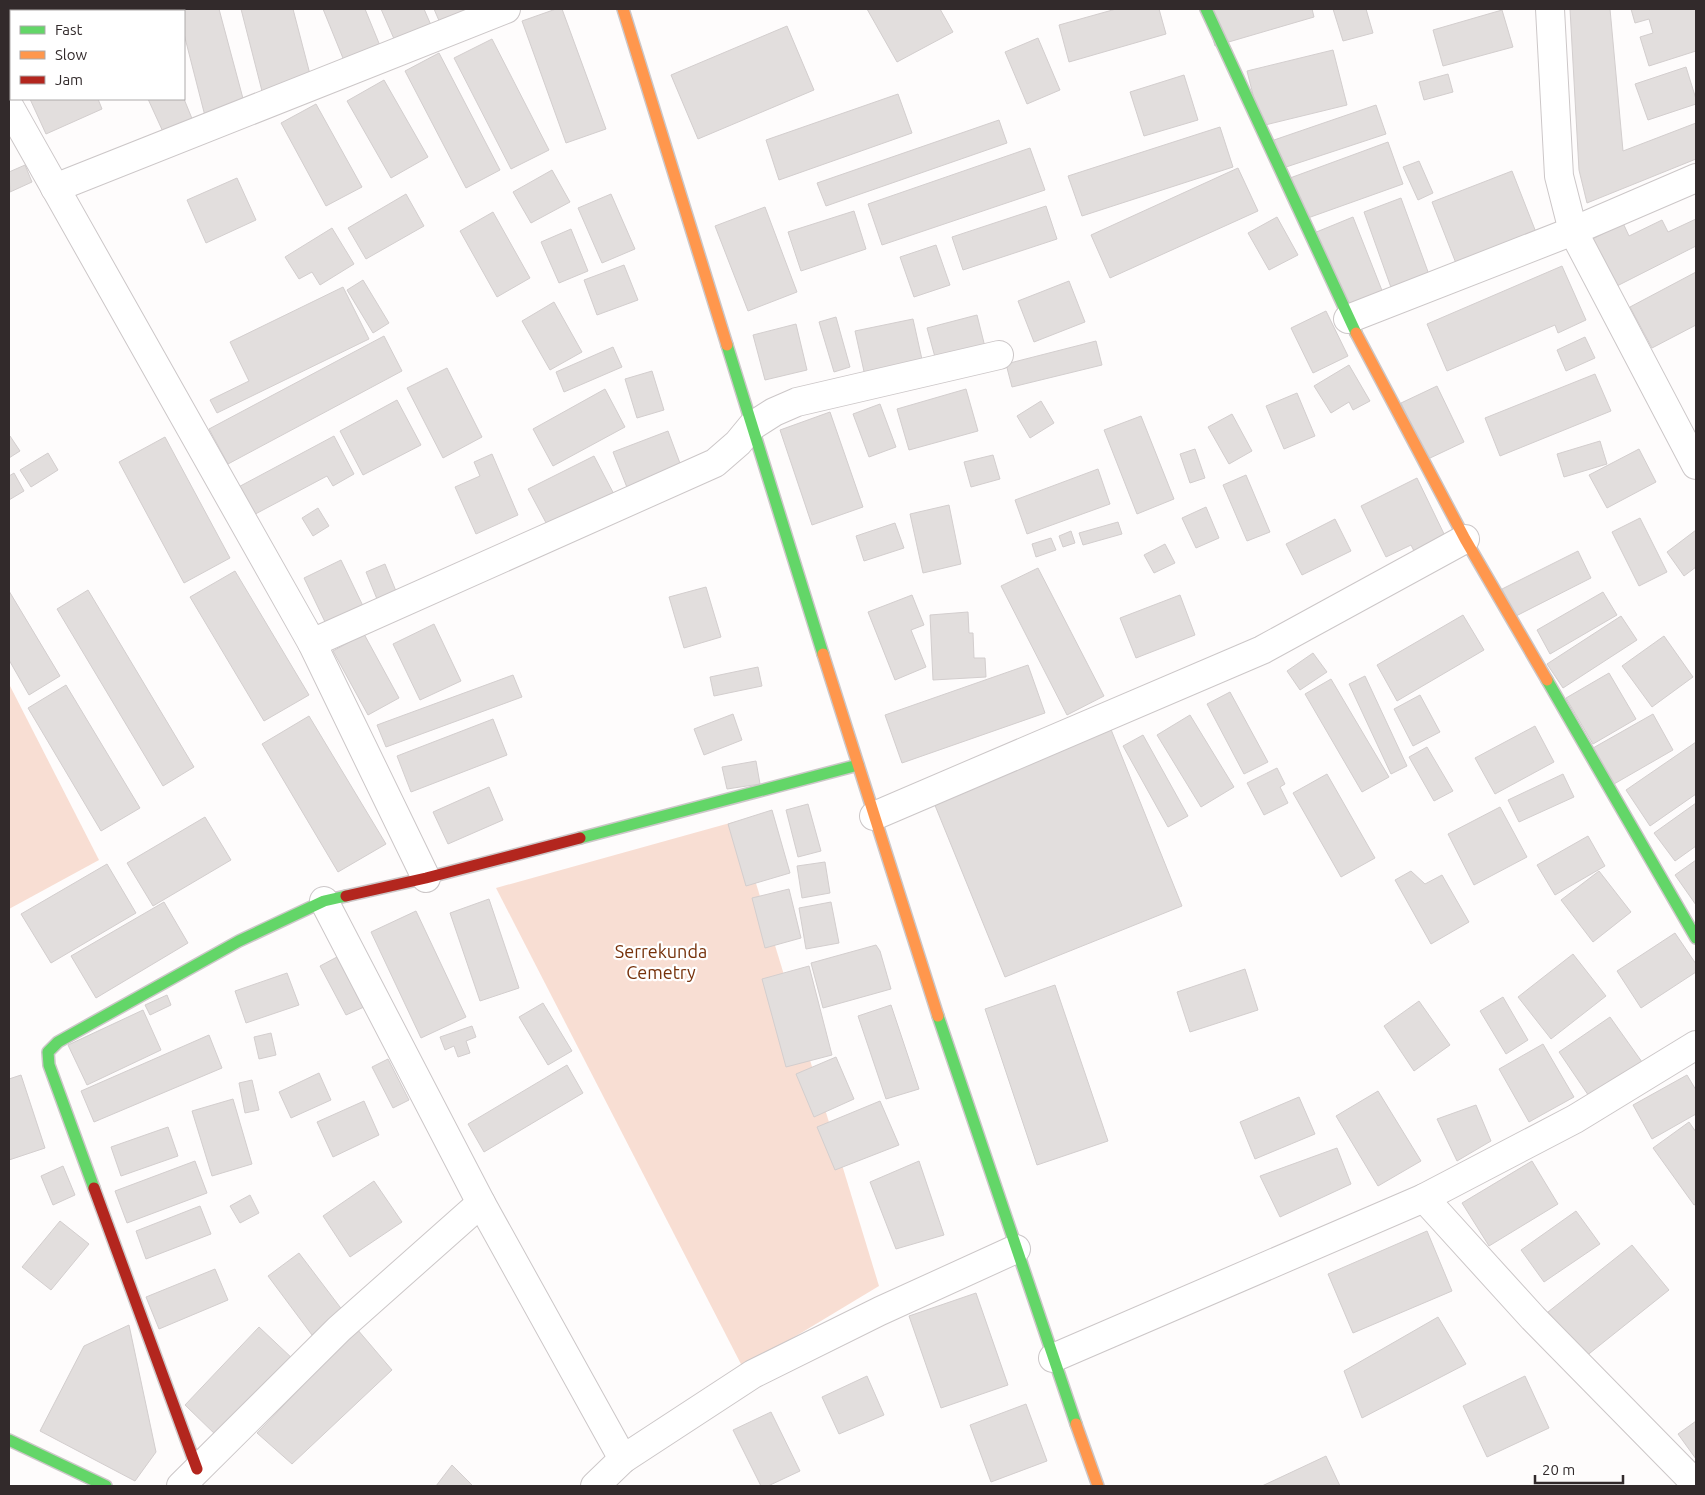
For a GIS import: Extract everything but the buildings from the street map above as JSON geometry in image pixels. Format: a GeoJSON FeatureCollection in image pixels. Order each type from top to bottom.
{"type":"FeatureCollection","features":[{"type":"Feature","properties":{"kind":"street"},"geometry":{"type":"LineString","coordinates":[[55,188],[506,9]]}},
{"type":"Feature","properties":{"kind":"street"},"geometry":{"type":"LineString","coordinates":[[623,9],[874,816],[1052,1358],[1098,1486]]}},
{"type":"Feature","properties":{"kind":"street"},"geometry":{"type":"LineString","coordinates":[[1206,9],[1348,319],[1465,539],[1696,938]]}},
{"type":"Feature","properties":{"kind":"street"},"geometry":{"type":"LineString","coordinates":[[1550,9],[1559,176],[1573,231],[1696,465]]}},
{"type":"Feature","properties":{"kind":"street"},"geometry":{"type":"LineString","coordinates":[[9,106],[312,643],[426,878]]}},
{"type":"Feature","properties":{"kind":"street"},"geometry":{"type":"LineString","coordinates":[[1348,319],[1573,231],[1696,178]]}},
{"type":"Feature","properties":{"kind":"street"},"geometry":{"type":"LineString","coordinates":[[312,643],[714,463],[738,443],[752,426],[774,412],[797,402],[999,355]]}},
{"type":"Feature","properties":{"kind":"street"},"geometry":{"type":"LineString","coordinates":[[874,816],[1262,650],[1465,539]]}},
{"type":"Feature","properties":{"kind":"street"},"geometry":{"type":"LineString","coordinates":[[481,1203],[339,1329],[189,1478],[49,1065],[48,1052],[58,1042],[239,941],[324,901],[426,878],[858,765]]}},
{"type":"Feature","properties":{"kind":"street"},"geometry":{"type":"LineString","coordinates":[[324,901],[481,1203],[623,1459]]}},
{"type":"Feature","properties":{"kind":"street"},"geometry":{"type":"LineString","coordinates":[[1052,1358],[1424,1198],[1575,1119],[1696,1044]]}},
{"type":"Feature","properties":{"kind":"street"},"geometry":{"type":"LineString","coordinates":[[1424,1198],[1533,1318],[1696,1484]]}},
{"type":"Feature","properties":{"kind":"street"},"geometry":{"type":"LineString","coordinates":[[595,1486],[623,1459],[753,1374],[880,1311],[1016,1249]]}},
{"type":"Feature","properties":{"kind":"street"},"geometry":{"type":"LineString","coordinates":[[9,1440],[106,1486]]}},
{"type":"Feature","properties":{"kind":"green space"},"geometry":{"type":"Polygon","coordinates":[[[9,684],[99,860],[9,909],[9,684]]]}},
{"type":"Feature","properties":{"kind":"green space","name":"Serrekunda Cemetry"},"geometry":{"type":"Polygon","coordinates":[[[737,821],[879,1286],[743,1368],[496,888],[737,821]]]}},
{"type":"Feature","properties":{"kind":"traffic: fast"},"geometry":{"type":"LineString","coordinates":[[1206,9],[1356,333]]}},
{"type":"Feature","properties":{"kind":"traffic: fast"},"geometry":{"type":"LineString","coordinates":[[727,345],[823,654]]}},
{"type":"Feature","properties":{"kind":"traffic: fast"},"geometry":{"type":"LineString","coordinates":[[1547,680],[1696,938]]}},
{"type":"Feature","properties":{"kind":"traffic: fast"},"geometry":{"type":"LineString","coordinates":[[580,838],[858,765]]}},
{"type":"Feature","properties":{"kind":"traffic: fast"},"geometry":{"type":"LineString","coordinates":[[94,1188],[49,1065],[48,1052],[58,1042],[239,941],[324,901],[346,896]]}},
{"type":"Feature","properties":{"kind":"traffic: fast"},"geometry":{"type":"LineString","coordinates":[[938,1016],[1076,1424]]}},
{"type":"Feature","properties":{"kind":"traffic: fast"},"geometry":{"type":"LineString","coordinates":[[9,1440],[106,1486]]}},
{"type":"Feature","properties":{"kind":"traffic: slow"},"geometry":{"type":"LineString","coordinates":[[623,9],[727,345]]}},
{"type":"Feature","properties":{"kind":"traffic: slow"},"geometry":{"type":"LineString","coordinates":[[1356,333],[1465,539],[1547,680]]}},
{"type":"Feature","properties":{"kind":"traffic: slow"},"geometry":{"type":"LineString","coordinates":[[823,654],[938,1016]]}},
{"type":"Feature","properties":{"kind":"traffic: slow"},"geometry":{"type":"LineString","coordinates":[[1076,1424],[1098,1486]]}},
{"type":"Feature","properties":{"kind":"traffic: jam"},"geometry":{"type":"LineString","coordinates":[[346,896],[426,878],[580,838]]}},
{"type":"Feature","properties":{"kind":"traffic: jam"},"geometry":{"type":"LineString","coordinates":[[94,1188],[197,1469]]}}]}
